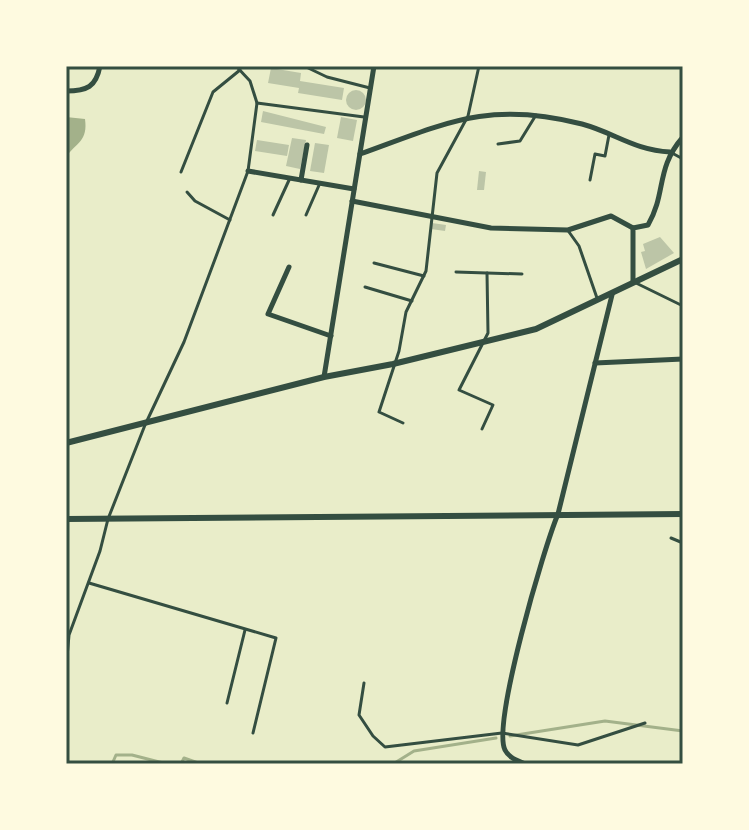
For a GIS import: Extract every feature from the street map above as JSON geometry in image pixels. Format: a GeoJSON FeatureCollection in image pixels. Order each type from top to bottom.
{"type":"FeatureCollection","features":[{"type":"Feature","properties":{"kind":"street"},"geometry":{"type":"LineString","coordinates":[[66,91],[87,89],[97,81],[100,66]]}},
{"type":"Feature","properties":{"kind":"street"},"geometry":{"type":"LineString","coordinates":[[324,377],[374,66]]}},
{"type":"Feature","properties":{"kind":"street"},"geometry":{"type":"LineString","coordinates":[[360,154],[468,116],[536,115],[590,126],[643,150],[670,152]]}},
{"type":"Feature","properties":{"kind":"street"},"geometry":{"type":"LineString","coordinates":[[352,201],[491,228],[568,230],[611,216],[633,228],[648,225],[655,213],[662,168],[683,137]]}},
{"type":"Feature","properties":{"kind":"street"},"geometry":{"type":"LineString","coordinates":[[301,180],[307,145]]}},
{"type":"Feature","properties":{"kind":"street"},"geometry":{"type":"LineString","coordinates":[[248,171],[354,189]]}},
{"type":"Feature","properties":{"kind":"street"},"geometry":{"type":"LineString","coordinates":[[633,228],[633,282]]}},
{"type":"Feature","properties":{"kind":"street"},"geometry":{"type":"LineString","coordinates":[[66,443],[324,377],[393,364],[536,329],[683,259]]}},
{"type":"Feature","properties":{"kind":"street"},"geometry":{"type":"LineString","coordinates":[[289,267],[268,314],[331,336]]}},
{"type":"Feature","properties":{"kind":"street"},"geometry":{"type":"LineString","coordinates":[[525,764],[511,758],[504,748],[502,733],[508,693],[547,540],[558,514],[612,295]]}},
{"type":"Feature","properties":{"kind":"street"},"geometry":{"type":"LineString","coordinates":[[595,363],[683,359]]}},
{"type":"Feature","properties":{"kind":"street"},"geometry":{"type":"LineString","coordinates":[[66,519],[683,514]]}},
{"type":"Feature","properties":{"kind":"lane"},"geometry":{"type":"LineString","coordinates":[[66,668],[69,635],[108,519],[145,425],[184,342],[248,171],[257,103],[250,81],[236,66]]}},
{"type":"Feature","properties":{"kind":"lane"},"geometry":{"type":"LineString","coordinates":[[304,66],[327,77],[370,88]]}},
{"type":"Feature","properties":{"kind":"lane"},"geometry":{"type":"LineString","coordinates":[[403,423],[379,412],[406,312],[424,276],[437,173],[468,116],[479,66]]}},
{"type":"Feature","properties":{"kind":"lane"},"geometry":{"type":"LineString","coordinates":[[181,172],[213,92],[240,70]]}},
{"type":"Feature","properties":{"kind":"lane"},"geometry":{"type":"LineString","coordinates":[[257,103],[366,117]]}},
{"type":"Feature","properties":{"kind":"lane"},"geometry":{"type":"LineString","coordinates":[[498,144],[520,141],[536,115]]}},
{"type":"Feature","properties":{"kind":"lane"},"geometry":{"type":"LineString","coordinates":[[590,180],[595,154],[605,156],[609,135]]}},
{"type":"Feature","properties":{"kind":"lane"},"geometry":{"type":"LineString","coordinates":[[670,152],[683,159]]}},
{"type":"Feature","properties":{"kind":"lane"},"geometry":{"type":"LineString","coordinates":[[273,215],[290,178]]}},
{"type":"Feature","properties":{"kind":"lane"},"geometry":{"type":"LineString","coordinates":[[306,215],[320,183]]}},
{"type":"Feature","properties":{"kind":"lane"},"geometry":{"type":"LineString","coordinates":[[187,192],[195,201],[230,220]]}},
{"type":"Feature","properties":{"kind":"lane"},"geometry":{"type":"LineString","coordinates":[[568,230],[579,246],[598,302]]}},
{"type":"Feature","properties":{"kind":"lane"},"geometry":{"type":"LineString","coordinates":[[374,263],[424,276]]}},
{"type":"Feature","properties":{"kind":"lane"},"geometry":{"type":"LineString","coordinates":[[456,272],[522,274]]}},
{"type":"Feature","properties":{"kind":"lane"},"geometry":{"type":"LineString","coordinates":[[482,429],[493,405],[459,390],[488,333],[487,273]]}},
{"type":"Feature","properties":{"kind":"lane"},"geometry":{"type":"LineString","coordinates":[[633,282],[683,306]]}},
{"type":"Feature","properties":{"kind":"lane"},"geometry":{"type":"LineString","coordinates":[[365,287],[412,301]]}},
{"type":"Feature","properties":{"kind":"lane"},"geometry":{"type":"LineString","coordinates":[[671,538],[683,543]]}},
{"type":"Feature","properties":{"kind":"lane"},"geometry":{"type":"LineString","coordinates":[[89,583],[276,638],[253,733]]}},
{"type":"Feature","properties":{"kind":"lane"},"geometry":{"type":"LineString","coordinates":[[227,703],[245,630]]}},
{"type":"Feature","properties":{"kind":"lane"},"geometry":{"type":"LineString","coordinates":[[364,683],[359,715],[385,747],[502,733],[578,745],[645,723]]}},
{"type":"Feature","properties":{"kind":"shaded area"},"geometry":{"type":"Polygon","coordinates":[[[66,117],[85,119],[85,132],[66,157],[66,117]]]}},
{"type":"Feature","properties":{"kind":"building"},"geometry":{"type":"Polygon","coordinates":[[[271,68],[301,73],[300,81],[344,88],[342,100],[298,93],[299,88],[268,83],[271,68]]]}},
{"type":"Feature","properties":{"kind":"building"},"geometry":{"type":"Polygon","coordinates":[[[352,90],[360,90],[366,100],[360,110],[352,110],[346,104],[346,96],[352,90]]]}},
{"type":"Feature","properties":{"kind":"building"},"geometry":{"type":"Polygon","coordinates":[[[263,111],[326,127],[324,134],[261,122],[263,111]]]}},
{"type":"Feature","properties":{"kind":"building"},"geometry":{"type":"Polygon","coordinates":[[[341,117],[357,120],[353,141],[337,138],[341,117]]]}},
{"type":"Feature","properties":{"kind":"building"},"geometry":{"type":"Polygon","coordinates":[[[292,138],[306,140],[300,169],[286,166],[292,138]]]}},
{"type":"Feature","properties":{"kind":"building"},"geometry":{"type":"Polygon","coordinates":[[[257,140],[289,145],[287,156],[255,151],[257,140]]]}},
{"type":"Feature","properties":{"kind":"building"},"geometry":{"type":"Polygon","coordinates":[[[315,143],[329,145],[324,173],[310,171],[315,143]]]}},
{"type":"Feature","properties":{"kind":"building"},"geometry":{"type":"Polygon","coordinates":[[[479,171],[486,172],[484,190],[477,190],[479,171]]]}},
{"type":"Feature","properties":{"kind":"building"},"geometry":{"type":"Polygon","coordinates":[[[432,223],[446,225],[445,231],[431,229],[432,223]]]}},
{"type":"Feature","properties":{"kind":"building"},"geometry":{"type":"Polygon","coordinates":[[[660,237],[674,253],[646,269],[641,252],[645,251],[643,244],[660,237]]]}},
{"type":"Feature","properties":{"kind":"waterway"},"geometry":{"type":"LineString","coordinates":[[510,736],[605,721],[683,731]]}},
{"type":"Feature","properties":{"kind":"waterway"},"geometry":{"type":"LineString","coordinates":[[393,764],[414,751],[496,738]]}},
{"type":"Feature","properties":{"kind":"waterway"},"geometry":{"type":"LineString","coordinates":[[112,764],[116,755],[132,755],[167,764]]}},
{"type":"Feature","properties":{"kind":"waterway"},"geometry":{"type":"LineString","coordinates":[[181,764],[184,758],[201,764]]}}]}
